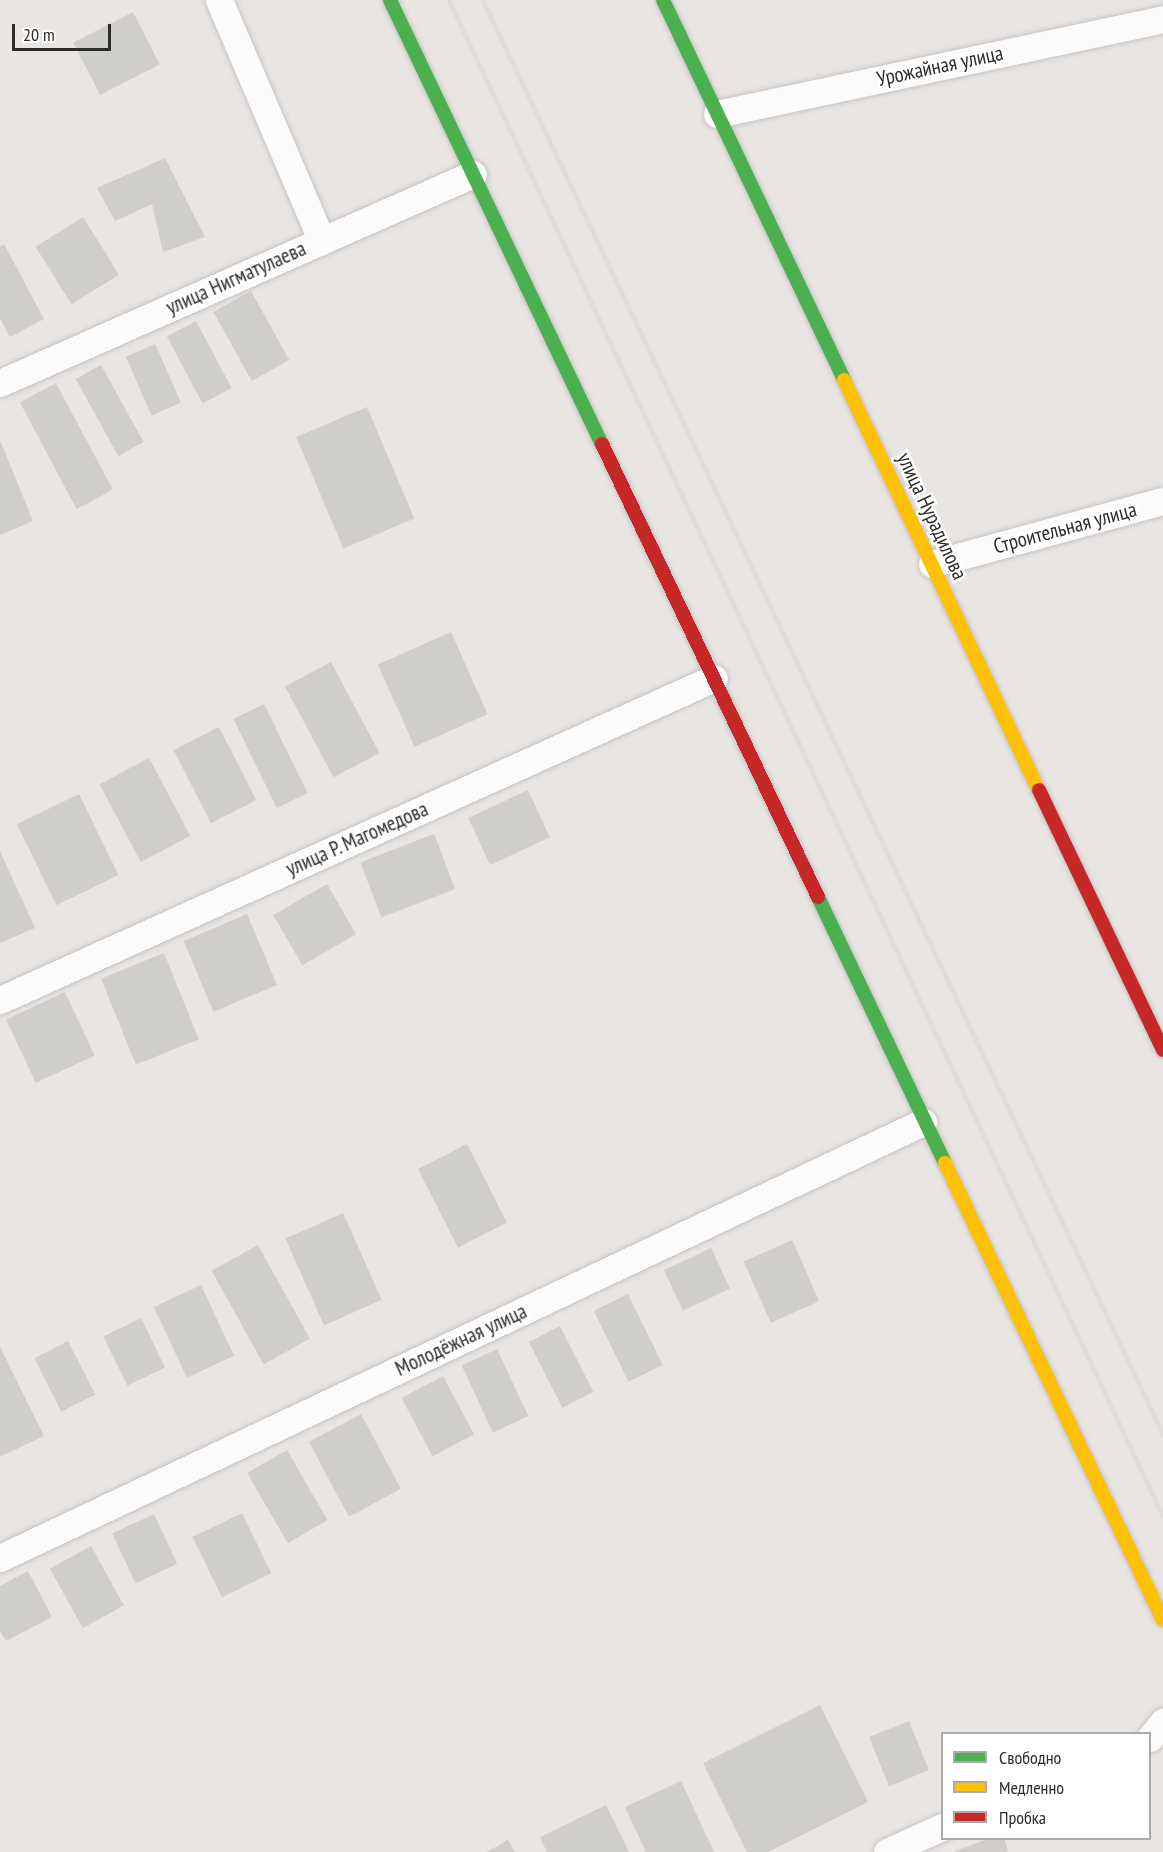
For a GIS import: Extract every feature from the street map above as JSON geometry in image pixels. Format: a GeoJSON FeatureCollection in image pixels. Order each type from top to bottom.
{"type":"FeatureCollection","features":[{"type":"Feature","properties":{"kind":"street"},"geometry":{"type":"LineString","coordinates":[[219,0],[322,241]]}},
{"type":"Feature","properties":{"kind":"street"},"geometry":{"type":"LineString","coordinates":[[390,0],[923,1122],[1163,1620]]}},
{"type":"Feature","properties":{"kind":"street","name":"улица Нурадилова"},"geometry":{"type":"LineString","coordinates":[[663,0],[932,564],[1155,1016],[1163,1050]]}},
{"type":"Feature","properties":{"kind":"street","name":"Урожайная улица"},"geometry":{"type":"LineString","coordinates":[[717,114],[1163,19]]}},
{"type":"Feature","properties":{"kind":"street","name":"улица Нигматулаева"},"geometry":{"type":"LineString","coordinates":[[0,383],[473,174]]}},
{"type":"Feature","properties":{"kind":"street","name":"Строительная улица"},"geometry":{"type":"LineString","coordinates":[[932,564],[1163,501]]}},
{"type":"Feature","properties":{"kind":"street","name":"улица Р. Магомедова"},"geometry":{"type":"LineString","coordinates":[[0,1000],[714,678]]}},
{"type":"Feature","properties":{"kind":"street","name":"Молодёжная улица"},"geometry":{"type":"LineString","coordinates":[[0,1558],[923,1122]]}},
{"type":"Feature","properties":{"kind":"street"},"geometry":{"type":"LineString","coordinates":[[1151,1736],[1163,1722]]}},
{"type":"Feature","properties":{"kind":"street"},"geometry":{"type":"LineString","coordinates":[[887,1852],[941,1827]]}},
{"type":"Feature","properties":{"kind":"building"},"geometry":{"type":"Polygon","coordinates":[[[133,12],[160,65],[100,95],[73,42],[133,12]]]}},
{"type":"Feature","properties":{"kind":"building"},"geometry":{"type":"Polygon","coordinates":[[[165,158],[205,237],[163,252],[152,204],[115,221],[97,188],[165,158]]]}},
{"type":"Feature","properties":{"kind":"building"},"geometry":{"type":"Polygon","coordinates":[[[83,217],[119,275],[72,304],[36,247],[83,217]]]}},
{"type":"Feature","properties":{"kind":"building"},"geometry":{"type":"Polygon","coordinates":[[[4,244],[44,319],[10,337],[0,318],[0,247],[4,244]]]}},
{"type":"Feature","properties":{"kind":"building"},"geometry":{"type":"Polygon","coordinates":[[[251,291],[289,360],[252,381],[213,312],[251,291]]]}},
{"type":"Feature","properties":{"kind":"building"},"geometry":{"type":"Polygon","coordinates":[[[196,321],[232,388],[203,404],[167,336],[196,321]]]}},
{"type":"Feature","properties":{"kind":"building"},"geometry":{"type":"Polygon","coordinates":[[[155,344],[181,402],[152,415],[126,357],[155,344]]]}},
{"type":"Feature","properties":{"kind":"building"},"geometry":{"type":"Polygon","coordinates":[[[101,365],[144,442],[118,456],[76,379],[101,365]]]}},
{"type":"Feature","properties":{"kind":"building"},"geometry":{"type":"Polygon","coordinates":[[[56,383],[113,490],[77,509],[20,402],[56,383]]]}},
{"type":"Feature","properties":{"kind":"building"},"geometry":{"type":"Polygon","coordinates":[[[367,407],[414,518],[343,548],[296,437],[367,407]]]}},
{"type":"Feature","properties":{"kind":"building"},"geometry":{"type":"Polygon","coordinates":[[[0,440],[33,521],[0,535],[0,440]]]}},
{"type":"Feature","properties":{"kind":"building"},"geometry":{"type":"Polygon","coordinates":[[[451,632],[488,714],[415,747],[378,665],[451,632]]]}},
{"type":"Feature","properties":{"kind":"building"},"geometry":{"type":"Polygon","coordinates":[[[331,662],[379,753],[333,777],[285,686],[331,662]]]}},
{"type":"Feature","properties":{"kind":"building"},"geometry":{"type":"Polygon","coordinates":[[[264,704],[307,793],[277,808],[233,719],[264,704]]]}},
{"type":"Feature","properties":{"kind":"building"},"geometry":{"type":"Polygon","coordinates":[[[219,727],[256,800],[211,823],[174,750],[219,727]]]}},
{"type":"Feature","properties":{"kind":"building"},"geometry":{"type":"Polygon","coordinates":[[[149,758],[190,836],[141,862],[100,784],[149,758]]]}},
{"type":"Feature","properties":{"kind":"building"},"geometry":{"type":"Polygon","coordinates":[[[528,790],[550,837],[490,865],[468,818],[528,790]]]}},
{"type":"Feature","properties":{"kind":"building"},"geometry":{"type":"Polygon","coordinates":[[[79,794],[118,875],[56,905],[17,824],[79,794]]]}},
{"type":"Feature","properties":{"kind":"building"},"geometry":{"type":"Polygon","coordinates":[[[434,834],[455,889],[381,917],[360,862],[434,834]]]}},
{"type":"Feature","properties":{"kind":"building"},"geometry":{"type":"Polygon","coordinates":[[[0,851],[35,928],[0,943],[0,851]]]}},
{"type":"Feature","properties":{"kind":"building"},"geometry":{"type":"Polygon","coordinates":[[[327,884],[356,934],[302,965],[273,915],[327,884]]]}},
{"type":"Feature","properties":{"kind":"building"},"geometry":{"type":"Polygon","coordinates":[[[247,914],[277,985],[214,1012],[183,941],[247,914]]]}},
{"type":"Feature","properties":{"kind":"building"},"geometry":{"type":"Polygon","coordinates":[[[164,953],[199,1039],[136,1065],[101,978],[164,953]]]}},
{"type":"Feature","properties":{"kind":"building"},"geometry":{"type":"Polygon","coordinates":[[[65,992],[95,1055],[36,1083],[6,1019],[65,992]]]}},
{"type":"Feature","properties":{"kind":"building"},"geometry":{"type":"Polygon","coordinates":[[[467,1144],[507,1222],[458,1247],[418,1169],[467,1144]]]}},
{"type":"Feature","properties":{"kind":"building"},"geometry":{"type":"Polygon","coordinates":[[[343,1213],[382,1300],[324,1325],[285,1239],[343,1213]]]}},
{"type":"Feature","properties":{"kind":"building"},"geometry":{"type":"Polygon","coordinates":[[[792,1240],[819,1301],[771,1323],[744,1262],[792,1240]]]}},
{"type":"Feature","properties":{"kind":"building"},"geometry":{"type":"Polygon","coordinates":[[[258,1245],[310,1339],[264,1364],[212,1271],[258,1245]]]}},
{"type":"Feature","properties":{"kind":"building"},"geometry":{"type":"Polygon","coordinates":[[[711,1248],[730,1289],[683,1311],[664,1270],[711,1248]]]}},
{"type":"Feature","properties":{"kind":"building"},"geometry":{"type":"Polygon","coordinates":[[[201,1285],[234,1356],[187,1378],[154,1307],[201,1285]]]}},
{"type":"Feature","properties":{"kind":"building"},"geometry":{"type":"Polygon","coordinates":[[[628,1294],[663,1365],[628,1382],[594,1311],[628,1294]]]}},
{"type":"Feature","properties":{"kind":"building"},"geometry":{"type":"Polygon","coordinates":[[[141,1318],[165,1367],[127,1386],[103,1336],[141,1318]]]}},
{"type":"Feature","properties":{"kind":"building"},"geometry":{"type":"Polygon","coordinates":[[[560,1326],[594,1392],[562,1408],[529,1342],[560,1326]]]}},
{"type":"Feature","properties":{"kind":"building"},"geometry":{"type":"Polygon","coordinates":[[[68,1341],[95,1394],[61,1412],[34,1358],[68,1341]]]}},
{"type":"Feature","properties":{"kind":"building"},"geometry":{"type":"Polygon","coordinates":[[[0,1347],[44,1436],[0,1457],[0,1347]]]}},
{"type":"Feature","properties":{"kind":"building"},"geometry":{"type":"Polygon","coordinates":[[[497,1349],[528,1416],[493,1433],[462,1365],[497,1349]]]}},
{"type":"Feature","properties":{"kind":"building"},"geometry":{"type":"Polygon","coordinates":[[[443,1376],[474,1434],[432,1456],[402,1398],[443,1376]]]}},
{"type":"Feature","properties":{"kind":"building"},"geometry":{"type":"Polygon","coordinates":[[[361,1414],[401,1489],[349,1517],[309,1442],[361,1414]]]}},
{"type":"Feature","properties":{"kind":"building"},"geometry":{"type":"Polygon","coordinates":[[[287,1450],[328,1520],[288,1543],[247,1473],[287,1450]]]}},
{"type":"Feature","properties":{"kind":"building"},"geometry":{"type":"Polygon","coordinates":[[[242,1513],[271,1573],[222,1597],[193,1537],[242,1513]]]}},
{"type":"Feature","properties":{"kind":"building"},"geometry":{"type":"Polygon","coordinates":[[[154,1514],[177,1564],[136,1583],[112,1533],[154,1514]]]}},
{"type":"Feature","properties":{"kind":"building"},"geometry":{"type":"Polygon","coordinates":[[[91,1546],[124,1605],[83,1628],[50,1569],[91,1546]]]}},
{"type":"Feature","properties":{"kind":"building"},"geometry":{"type":"Polygon","coordinates":[[[28,1571],[52,1617],[6,1641],[0,1631],[0,1586],[28,1571]]]}},
{"type":"Feature","properties":{"kind":"building"},"geometry":{"type":"Polygon","coordinates":[[[820,1705],[868,1802],[768,1852],[747,1852],[703,1763],[820,1705]]]}},
{"type":"Feature","properties":{"kind":"building"},"geometry":{"type":"Polygon","coordinates":[[[909,1721],[929,1770],[889,1786],[869,1737],[909,1721]]]}},
{"type":"Feature","properties":{"kind":"building"},"geometry":{"type":"Polygon","coordinates":[[[681,1781],[714,1852],[646,1852],[625,1807],[681,1781]]]}},
{"type":"Feature","properties":{"kind":"building"},"geometry":{"type":"Polygon","coordinates":[[[606,1805],[629,1852],[547,1852],[540,1837],[606,1805]]]}},
{"type":"Feature","properties":{"kind":"building"},"geometry":{"type":"Polygon","coordinates":[[[508,1840],[515,1852],[487,1852],[508,1840]]]}},
{"type":"Feature","properties":{"kind":"building"},"geometry":{"type":"Polygon","coordinates":[[[985,1840],[1005,1840],[1008,1852],[953,1852],[985,1840]]]}},
{"type":"Feature","properties":{"kind":"railway"},"geometry":{"type":"LineString","coordinates":[[449,0],[1163,1516]]}},
{"type":"Feature","properties":{"kind":"railway"},"geometry":{"type":"LineString","coordinates":[[483,0],[1163,1434]]}},
{"type":"Feature","properties":{"kind":"traffic: fast"},"geometry":{"type":"LineString","coordinates":[[390,0],[602,444]]}},
{"type":"Feature","properties":{"kind":"traffic: fast"},"geometry":{"type":"LineString","coordinates":[[663,0],[844,380]]}},
{"type":"Feature","properties":{"kind":"traffic: fast"},"geometry":{"type":"LineString","coordinates":[[818,897],[945,1163]]}},
{"type":"Feature","properties":{"kind":"traffic: slow"},"geometry":{"type":"LineString","coordinates":[[844,380],[1039,790]]}},
{"type":"Feature","properties":{"kind":"traffic: slow"},"geometry":{"type":"LineString","coordinates":[[945,1163],[1163,1620]]}},
{"type":"Feature","properties":{"kind":"traffic: jam"},"geometry":{"type":"LineString","coordinates":[[602,444],[818,897]]}},
{"type":"Feature","properties":{"kind":"traffic: jam"},"geometry":{"type":"LineString","coordinates":[[1039,790],[1163,1050]]}}]}
